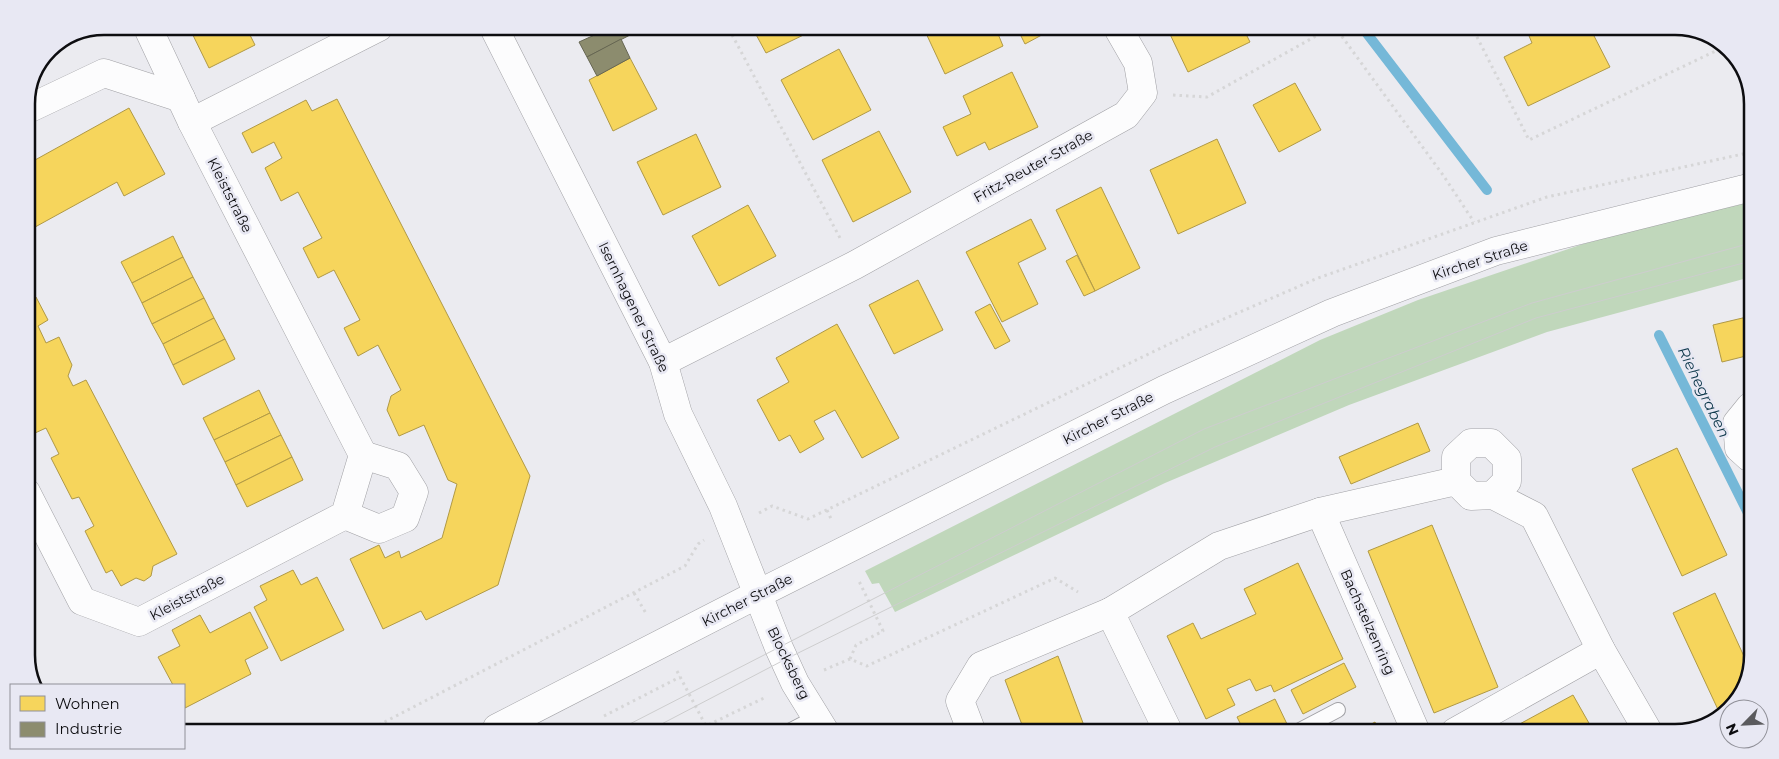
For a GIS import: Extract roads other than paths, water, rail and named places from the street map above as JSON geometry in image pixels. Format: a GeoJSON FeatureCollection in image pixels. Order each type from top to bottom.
{"type":"FeatureCollection","features":[{"type":"Feature","properties":{"kind":"street","name":"Kleiststraße"},"geometry":{"type":"LineString","coordinates":[[151,35],[186,110],[363,455]]}},
{"type":"Feature","properties":{"kind":"street"},"geometry":{"type":"LineString","coordinates":[[35,106],[104,73],[186,110],[360,35]]}},
{"type":"Feature","properties":{"kind":"street","name":"Isernhagener Straße"},"geometry":{"type":"LineString","coordinates":[[498,35],[663,362],[678,414],[732,527],[758,594]]}},
{"type":"Feature","properties":{"kind":"street","name":"Fritz-Reuter-Straße"},"geometry":{"type":"LineString","coordinates":[[663,362],[855,265],[1126,115],[1143,93],[1138,63],[1121,35]]}},
{"type":"Feature","properties":{"kind":"street","name":"Kircher Straße"},"geometry":{"type":"LineString","coordinates":[[505,724],[758,594],[1181,382],[1332,313],[1496,251],[1744,189]]}},
{"type":"Feature","properties":{"kind":"street"},"geometry":{"type":"LineString","coordinates":[[1744,415],[1738,423],[1739,448],[1744,452]]}},
{"type":"Feature","properties":{"kind":"street"},"geometry":{"type":"LineString","coordinates":[[1493,495],[1507,481],[1507,459],[1491,443],[1471,443],[1456,458],[1456,480],[1471,496],[1493,495],[1534,516],[1602,650],[1644,724]]}},
{"type":"Feature","properties":{"kind":"street"},"geometry":{"type":"LineString","coordinates":[[363,455],[398,466],[414,492],[405,518],[379,529],[345,515],[363,455]]}},
{"type":"Feature","properties":{"kind":"street"},"geometry":{"type":"LineString","coordinates":[[968,724],[960,701],[981,666],[1110,612],[1219,546],[1320,512],[1456,480]]}},
{"type":"Feature","properties":{"kind":"street","name":"Kleiststraße"},"geometry":{"type":"LineString","coordinates":[[35,510],[82,601],[139,622],[345,515]]}},
{"type":"Feature","properties":{"kind":"street","name":"Bachstelzenring"},"geometry":{"type":"LineString","coordinates":[[1320,512],[1413,724]]}},
{"type":"Feature","properties":{"kind":"street","name":"Blocksberg"},"geometry":{"type":"LineString","coordinates":[[758,594],[795,683],[820,723]]}},
{"type":"Feature","properties":{"kind":"street"},"geometry":{"type":"LineString","coordinates":[[1110,612],[1165,724]]}},
{"type":"Feature","properties":{"kind":"street"},"geometry":{"type":"LineString","coordinates":[[1469,724],[1602,650]]}},
{"type":"Feature","properties":{"kind":"lane"},"geometry":{"type":"LineString","coordinates":[[1311,724],[1338,710]]}},
{"type":"Feature","properties":{"kind":"waterway","name":"Riehegraben"},"geometry":{"type":"LineString","coordinates":[[1368,35],[1487,190]]}},
{"type":"Feature","properties":{"kind":"waterway","name":"Riehegraben"},"geometry":{"type":"LineString","coordinates":[[1659,335],[1744,505]]}},
{"type":"Feature","properties":{"kind":"tram line"},"geometry":{"type":"LineString","coordinates":[[630,724],[1204,429],[1532,303],[1744,245]]}},
{"type":"Feature","properties":{"kind":"tram line"},"geometry":{"type":"LineString","coordinates":[[662,724],[784,660],[1215,447],[1536,318],[1744,263]]}}]}
